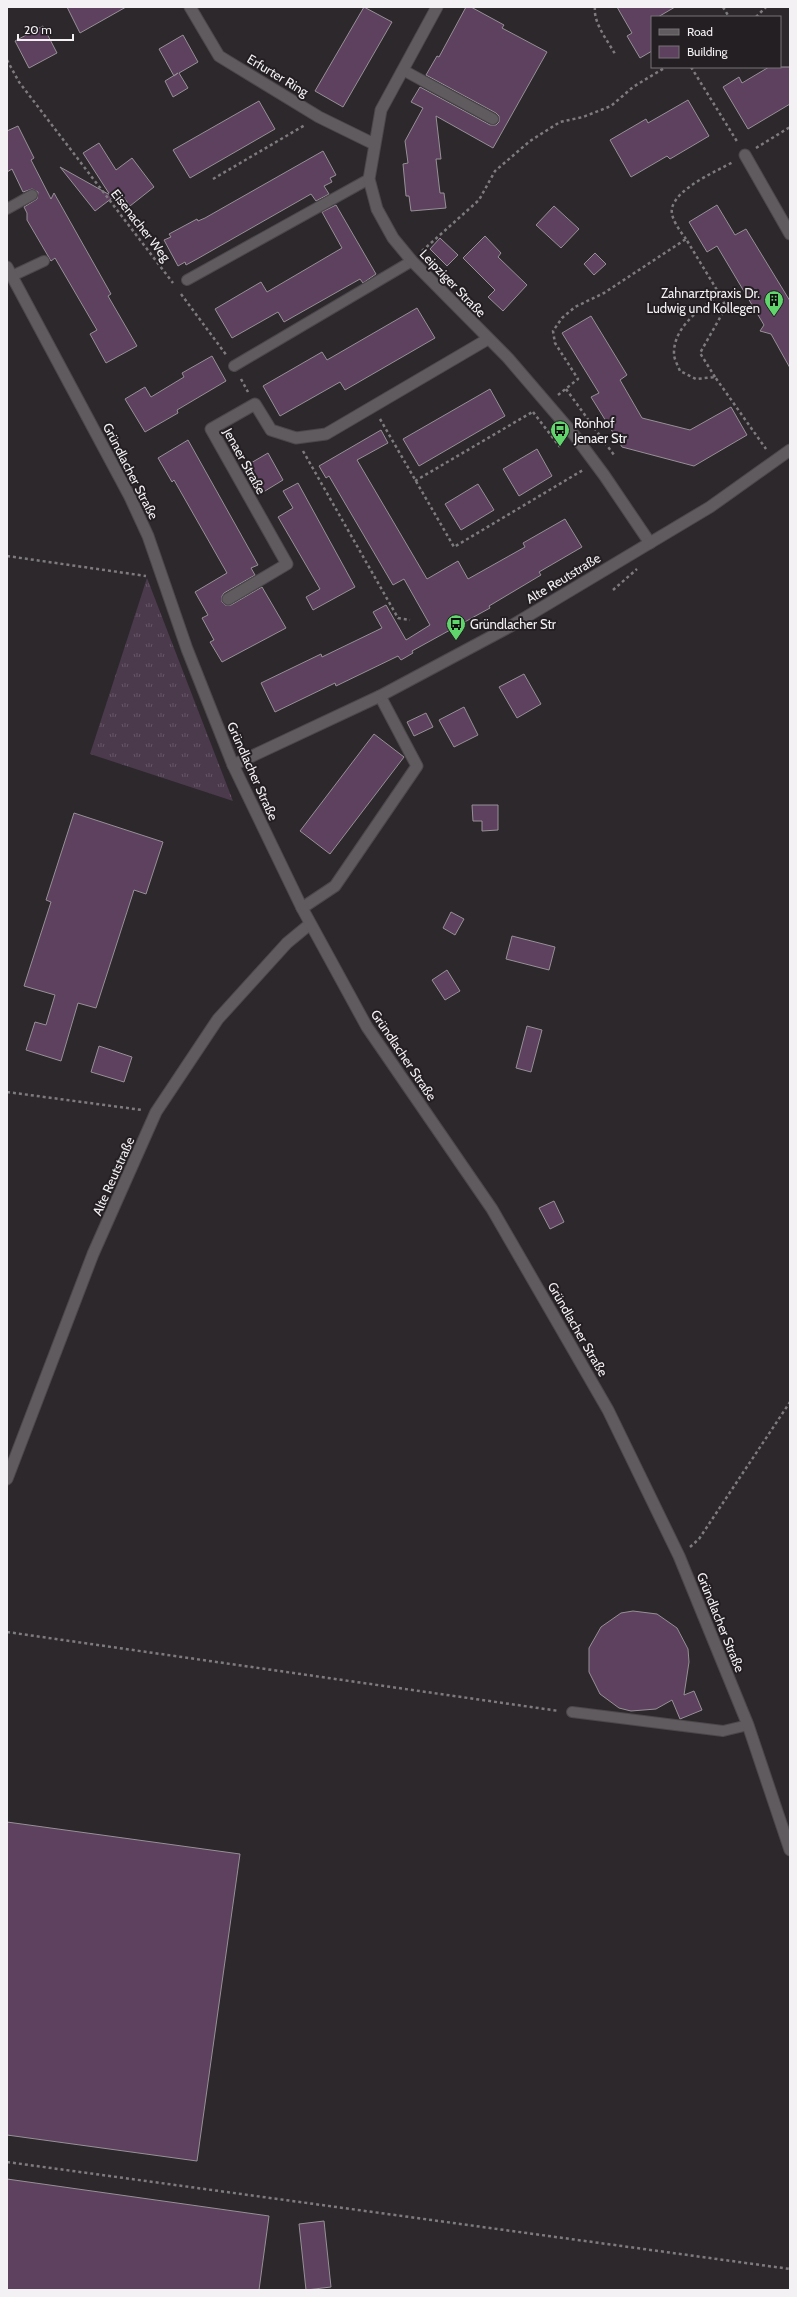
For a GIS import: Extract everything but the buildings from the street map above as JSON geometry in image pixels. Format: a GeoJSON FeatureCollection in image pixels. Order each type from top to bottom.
{"type":"FeatureCollection","features":[{"type":"Feature","properties":{"kind":"street","name":"Erfurter Ring"},"geometry":{"type":"LineString","coordinates":[[190,7],[219,56],[319,117],[374,144]]}},
{"type":"Feature","properties":{"kind":"street","name":"Leipziger Straße"},"geometry":{"type":"LineString","coordinates":[[437,7],[381,110],[369,179],[378,209],[393,238],[412,261],[508,358],[548,403],[596,463],[650,542]]}},
{"type":"Feature","properties":{"kind":"street"},"geometry":{"type":"LineString","coordinates":[[745,155],[790,234]]}},
{"type":"Feature","properties":{"kind":"street","name":"Gründlacher Straße"},"geometry":{"type":"LineString","coordinates":[[9,272],[130,497],[148,536],[187,649],[233,765],[310,924],[367,1027],[488,1202],[608,1410],[679,1556],[748,1726],[789,1843]]}},
{"type":"Feature","properties":{"kind":"street"},"geometry":{"type":"LineString","coordinates":[[255,404],[271,430],[296,438],[326,434],[488,339]]}},
{"type":"Feature","properties":{"kind":"street","name":"Jenaer Straße"},"geometry":{"type":"LineString","coordinates":[[228,598],[287,564],[211,429],[255,404]]}},
{"type":"Feature","properties":{"kind":"street","name":"Alte Reutstraße"},"geometry":{"type":"LineString","coordinates":[[233,765],[380,696],[511,626],[710,507],[790,450]]}},
{"type":"Feature","properties":{"kind":"street"},"geometry":{"type":"LineString","coordinates":[[302,908],[335,886],[417,766],[380,696]]}},
{"type":"Feature","properties":{"kind":"street","name":"Alte Reutstraße"},"geometry":{"type":"LineString","coordinates":[[7,1479],[93,1254],[156,1112],[218,1019],[287,942],[310,924]]}},
{"type":"Feature","properties":{"kind":"lane"},"geometry":{"type":"LineString","coordinates":[[403,70],[493,119]]}},
{"type":"Feature","properties":{"kind":"lane"},"geometry":{"type":"LineString","coordinates":[[187,280],[369,179]]}},
{"type":"Feature","properties":{"kind":"lane"},"geometry":{"type":"LineString","coordinates":[[7,209],[32,195]]}},
{"type":"Feature","properties":{"kind":"lane"},"geometry":{"type":"LineString","coordinates":[[9,272],[44,260]]}},
{"type":"Feature","properties":{"kind":"lane"},"geometry":{"type":"LineString","coordinates":[[234,366],[412,261]]}},
{"type":"Feature","properties":{"kind":"lane"},"geometry":{"type":"LineString","coordinates":[[572,1712],[723,1731],[748,1726]]}},
{"type":"Feature","properties":{"kind":"path"},"geometry":{"type":"LineString","coordinates":[[595,7],[594,12],[600,28],[616,54]]}},
{"type":"Feature","properties":{"kind":"path"},"geometry":{"type":"LineString","coordinates":[[723,7],[728,16]]}},
{"type":"Feature","properties":{"kind":"path"},"geometry":{"type":"LineString","coordinates":[[757,16],[766,7]]}},
{"type":"Feature","properties":{"kind":"path","name":"Eisenacher Weg"},"geometry":{"type":"LineString","coordinates":[[7,60],[19,82],[175,285]]}},
{"type":"Feature","properties":{"kind":"path"},"geometry":{"type":"LineString","coordinates":[[412,261],[447,226],[479,200],[495,171],[530,141],[560,122],[583,117],[611,106],[633,87],[664,68]]}},
{"type":"Feature","properties":{"kind":"path"},"geometry":{"type":"LineString","coordinates":[[692,68],[745,155]]}},
{"type":"Feature","properties":{"kind":"path"},"geometry":{"type":"LineString","coordinates":[[213,179],[319,117]]}},
{"type":"Feature","properties":{"kind":"path"},"geometry":{"type":"LineString","coordinates":[[774,461],[700,353],[726,307],[686,239],[675,224],[672,209],[680,193],[790,127]]}},
{"type":"Feature","properties":{"kind":"path"},"geometry":{"type":"LineString","coordinates":[[415,482],[548,403],[578,379],[555,343],[553,331],[562,318],[575,307],[604,293],[686,239]]}},
{"type":"Feature","properties":{"kind":"path"},"geometry":{"type":"LineString","coordinates":[[180,292],[234,366],[255,404]]}},
{"type":"Feature","properties":{"kind":"path"},"geometry":{"type":"LineString","coordinates":[[716,377],[696,379],[680,371],[673,355],[676,339],[696,311],[720,295]]}},
{"type":"Feature","properties":{"kind":"path"},"geometry":{"type":"LineString","coordinates":[[566,388],[614,454]]}},
{"type":"Feature","properties":{"kind":"path"},"geometry":{"type":"LineString","coordinates":[[373,407],[415,482],[454,547],[596,463]]}},
{"type":"Feature","properties":{"kind":"path"},"geometry":{"type":"LineString","coordinates":[[533,412],[560,447]]}},
{"type":"Feature","properties":{"kind":"path"},"geometry":{"type":"LineString","coordinates":[[296,438],[398,618],[410,620]]}},
{"type":"Feature","properties":{"kind":"path"},"geometry":{"type":"LineString","coordinates":[[7,556],[162,578]]}},
{"type":"Feature","properties":{"kind":"path"},"geometry":{"type":"LineString","coordinates":[[7,1092],[156,1112]]}},
{"type":"Feature","properties":{"kind":"path"},"geometry":{"type":"LineString","coordinates":[[679,1556],[699,1539],[790,1402]]}},
{"type":"Feature","properties":{"kind":"path"},"geometry":{"type":"LineString","coordinates":[[7,1632],[572,1712]]}},
{"type":"Feature","properties":{"kind":"path"},"geometry":{"type":"LineString","coordinates":[[7,2162],[790,2269]]}},
{"type":"Feature","properties":{"kind":"green space"},"geometry":{"type":"Polygon","coordinates":[[[147,578],[233,801],[90,754],[147,578]]]}},
{"type":"Feature","properties":{"kind":"place","name":"Zahnarztpraxis Dr. Ludwig und Kollegen"},"geometry":{"type":"Point","coordinates":[774,317]}},
{"type":"Feature","properties":{"kind":"place","name":"Ronhof Jenaer Str"},"geometry":{"type":"Point","coordinates":[560,447]}},
{"type":"Feature","properties":{"kind":"place","name":"Gründlacher Str"},"geometry":{"type":"Point","coordinates":[456,641]}}]}
